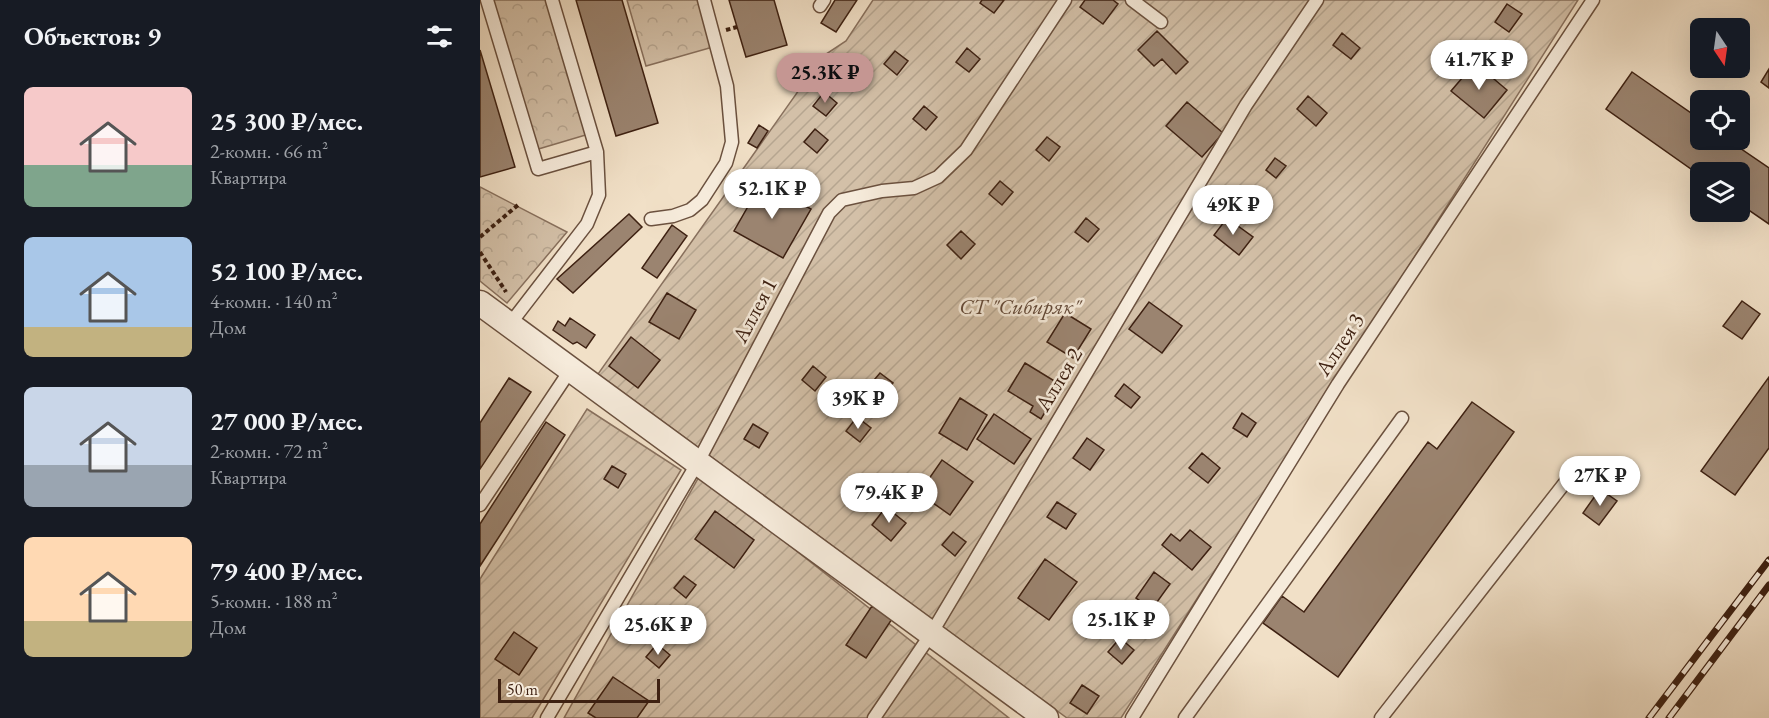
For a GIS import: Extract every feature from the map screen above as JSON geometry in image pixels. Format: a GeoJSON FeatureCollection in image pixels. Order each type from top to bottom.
{"type":"FeatureCollection","features":[{"type":"Feature","properties":{"kind":"street"},"geometry":{"type":"LineString","coordinates":[[480,303],[515,319],[571,369],[1046,718]]}},
{"type":"Feature","properties":{"kind":"lane"},"geometry":{"type":"LineString","coordinates":[[487,0],[537,169],[597,152]]}},
{"type":"Feature","properties":{"kind":"lane"},"geometry":{"type":"LineString","coordinates":[[515,319],[587,224],[599,195],[597,152],[552,0]]}},
{"type":"Feature","properties":{"kind":"lane"},"geometry":{"type":"LineString","coordinates":[[651,219],[674,216],[690,210],[702,200],[726,163],[732,142],[727,86],[704,0]]}},
{"type":"Feature","properties":{"kind":"lane","name":"Аллея 1"},"geometry":{"type":"LineString","coordinates":[[547,718],[698,462],[829,213],[842,200],[882,190],[914,188],[938,177],[966,150],[1065,0]]}},
{"type":"Feature","properties":{"kind":"lane"},"geometry":{"type":"LineString","coordinates":[[1132,0],[1161,22]]}},
{"type":"Feature","properties":{"kind":"lane","name":"Аллея 2"},"geometry":{"type":"LineString","coordinates":[[874,718],[931,634],[1246,105],[1317,0]]}},
{"type":"Feature","properties":{"kind":"lane","name":"Аллея 3"},"geometry":{"type":"LineString","coordinates":[[1132,718],[1338,384],[1593,0]]}},
{"type":"Feature","properties":{"kind":"lane"},"geometry":{"type":"LineString","coordinates":[[480,505],[571,369]]}},
{"type":"Feature","properties":{"kind":"lane"},"geometry":{"type":"LineString","coordinates":[[1185,718],[1402,418]]}},
{"type":"Feature","properties":{"kind":"lane"},"geometry":{"type":"LineString","coordinates":[[1381,718],[1578,466]]}},
{"type":"Feature","properties":{"kind":"path"},"geometry":{"type":"LineString","coordinates":[[480,237],[518,206]]}},
{"type":"Feature","properties":{"kind":"path"},"geometry":{"type":"LineString","coordinates":[[480,252],[515,319]]}},
{"type":"Feature","properties":{"kind":"green space"},"geometry":{"type":"Polygon","coordinates":[[[490,0],[549,0],[589,134],[535,150],[490,0]]]}},
{"type":"Feature","properties":{"kind":"green space"},"geometry":{"type":"Polygon","coordinates":[[[627,0],[699,0],[713,47],[646,66],[627,0]]]}},
{"type":"Feature","properties":{"kind":"green space","name":"СТ \"Сибиряк\""},"geometry":{"type":"Polygon","coordinates":[[[873,0],[1578,0],[1121,718],[1067,718],[598,374],[823,56],[846,41],[873,0]]]}},
{"type":"Feature","properties":{"kind":"green space"},"geometry":{"type":"Polygon","coordinates":[[[480,187],[567,232],[507,303],[480,281],[480,187]]]}},
{"type":"Feature","properties":{"kind":"green space"},"geometry":{"type":"Polygon","coordinates":[[[587,409],[681,470],[532,718],[480,718],[480,579],[587,409]]]}},
{"type":"Feature","properties":{"kind":"green space"},"geometry":{"type":"Polygon","coordinates":[[[700,475],[1009,718],[564,718],[700,475]]]}},
{"type":"Feature","properties":{"kind":"building"},"geometry":{"type":"Polygon","coordinates":[[[576,0],[622,0],[658,123],[616,136],[576,0]]]}},
{"type":"Feature","properties":{"kind":"building"},"geometry":{"type":"Polygon","coordinates":[[[729,0],[774,0],[787,45],[746,57],[729,0]]]}},
{"type":"Feature","properties":{"kind":"building"},"geometry":{"type":"Polygon","coordinates":[[[835,0],[857,0],[836,32],[821,23],[835,0]]]}},
{"type":"Feature","properties":{"kind":"building"},"geometry":{"type":"Polygon","coordinates":[[[982,0],[1004,0],[994,13],[980,3],[982,0]]]}},
{"type":"Feature","properties":{"kind":"building"},"geometry":{"type":"Polygon","coordinates":[[[1085,0],[1113,0],[1118,4],[1103,24],[1080,7],[1085,0]]]}},
{"type":"Feature","properties":{"kind":"building"},"geometry":{"type":"Polygon","coordinates":[[[1507,4],[1522,14],[1509,32],[1495,22],[1507,4]]]}},
{"type":"Feature","properties":{"kind":"building"},"geometry":{"type":"Polygon","coordinates":[[[1157,31],[1188,62],[1176,74],[1162,59],[1154,66],[1138,50],[1157,31]]]}},
{"type":"Feature","properties":{"kind":"building"},"geometry":{"type":"Polygon","coordinates":[[[1342,33],[1360,48],[1351,59],[1333,45],[1342,33]]]}},
{"type":"Feature","properties":{"kind":"building"},"geometry":{"type":"Polygon","coordinates":[[[967,48],[980,59],[969,72],[956,62],[967,48]]]}},
{"type":"Feature","properties":{"kind":"building"},"geometry":{"type":"Polygon","coordinates":[[[480,50],[515,167],[480,177],[480,50]]]}},
{"type":"Feature","properties":{"kind":"building"},"geometry":{"type":"Polygon","coordinates":[[[895,51],[908,61],[897,75],[884,64],[895,51]]]}},
{"type":"Feature","properties":{"kind":"building"},"geometry":{"type":"Polygon","coordinates":[[[852,62],[866,72],[855,86],[841,75],[852,62]]]}},
{"type":"Feature","properties":{"kind":"building"},"geometry":{"type":"Polygon","coordinates":[[[1475,63],[1507,90],[1484,118],[1451,91],[1475,63]]]}},
{"type":"Feature","properties":{"kind":"building"},"geometry":{"type":"Polygon","coordinates":[[[1769,69],[1769,88],[1761,82],[1769,69]]]}},
{"type":"Feature","properties":{"kind":"building"},"geometry":{"type":"Polygon","coordinates":[[[1632,72],[1690,112],[1690,150],[1743,150],[1769,168],[1769,224],[1750,211],[1750,162],[1690,162],[1690,168],[1606,109],[1632,72]]]}},
{"type":"Feature","properties":{"kind":"building"},"geometry":{"type":"Polygon","coordinates":[[[824,92],[837,103],[826,116],[813,106],[824,92]]]}},
{"type":"Feature","properties":{"kind":"building"},"geometry":{"type":"Polygon","coordinates":[[[1308,96],[1327,113],[1316,126],[1297,109],[1308,96]]]}},
{"type":"Feature","properties":{"kind":"building"},"geometry":{"type":"Polygon","coordinates":[[[1187,102],[1223,133],[1202,157],[1166,126],[1187,102]]]}},
{"type":"Feature","properties":{"kind":"building"},"geometry":{"type":"Polygon","coordinates":[[[924,106],[937,117],[926,130],[913,119],[924,106]]]}},
{"type":"Feature","properties":{"kind":"building"},"geometry":{"type":"Polygon","coordinates":[[[759,125],[768,131],[757,148],[748,143],[759,125]]]}},
{"type":"Feature","properties":{"kind":"building"},"geometry":{"type":"Polygon","coordinates":[[[815,129],[828,140],[817,153],[804,142],[815,129]]]}},
{"type":"Feature","properties":{"kind":"building"},"geometry":{"type":"Polygon","coordinates":[[[1047,137],[1060,147],[1049,161],[1036,150],[1047,137]]]}},
{"type":"Feature","properties":{"kind":"building"},"geometry":{"type":"Polygon","coordinates":[[[1275,158],[1286,166],[1276,178],[1266,170],[1275,158]]]}},
{"type":"Feature","properties":{"kind":"building"},"geometry":{"type":"Polygon","coordinates":[[[1000,181],[1013,192],[1002,205],[989,194],[1000,181]]]}},
{"type":"Feature","properties":{"kind":"building"},"geometry":{"type":"Polygon","coordinates":[[[762,182],[811,209],[783,258],[734,231],[762,182]]]}},
{"type":"Feature","properties":{"kind":"building"},"geometry":{"type":"Polygon","coordinates":[[[629,214],[642,227],[573,293],[557,279],[629,214]]]}},
{"type":"Feature","properties":{"kind":"building"},"geometry":{"type":"Polygon","coordinates":[[[1086,218],[1099,229],[1088,242],[1075,232],[1086,218]]]}},
{"type":"Feature","properties":{"kind":"building"},"geometry":{"type":"Polygon","coordinates":[[[1227,218],[1253,237],[1239,255],[1214,235],[1227,218]]]}},
{"type":"Feature","properties":{"kind":"building"},"geometry":{"type":"Polygon","coordinates":[[[672,225],[687,236],[657,278],[642,268],[672,225]]]}},
{"type":"Feature","properties":{"kind":"building"},"geometry":{"type":"Polygon","coordinates":[[[961,231],[975,244],[961,259],[947,245],[961,231]]]}},
{"type":"Feature","properties":{"kind":"building"},"geometry":{"type":"Polygon","coordinates":[[[667,293],[696,310],[679,339],[649,322],[667,293]]]}},
{"type":"Feature","properties":{"kind":"building"},"geometry":{"type":"Polygon","coordinates":[[[1742,301],[1760,314],[1742,339],[1723,326],[1742,301]]]}},
{"type":"Feature","properties":{"kind":"building"},"geometry":{"type":"Polygon","coordinates":[[[1149,302],[1182,326],[1162,353],[1129,329],[1149,302]]]}},
{"type":"Feature","properties":{"kind":"building"},"geometry":{"type":"Polygon","coordinates":[[[1065,313],[1091,329],[1073,358],[1047,342],[1065,313]]]}},
{"type":"Feature","properties":{"kind":"building"},"geometry":{"type":"Polygon","coordinates":[[[570,318],[595,335],[586,348],[577,342],[573,344],[553,330],[558,321],[565,326],[570,318]]]}},
{"type":"Feature","properties":{"kind":"building"},"geometry":{"type":"Polygon","coordinates":[[[631,337],[660,360],[638,388],[609,366],[631,337]]]}},
{"type":"Feature","properties":{"kind":"building"},"geometry":{"type":"Polygon","coordinates":[[[1025,363],[1061,385],[1041,419],[1030,412],[1033,406],[1008,391],[1025,363]]]}},
{"type":"Feature","properties":{"kind":"building"},"geometry":{"type":"Polygon","coordinates":[[[813,366],[826,377],[815,391],[802,380],[813,366]]]}},
{"type":"Feature","properties":{"kind":"building"},"geometry":{"type":"Polygon","coordinates":[[[880,373],[893,383],[882,397],[869,386],[880,373]]]}},
{"type":"Feature","properties":{"kind":"building"},"geometry":{"type":"Polygon","coordinates":[[[1769,377],[1769,448],[1735,495],[1701,471],[1769,377]]]}},
{"type":"Feature","properties":{"kind":"building"},"geometry":{"type":"Polygon","coordinates":[[[509,378],[531,392],[480,469],[480,423],[509,378]]]}},
{"type":"Feature","properties":{"kind":"building"},"geometry":{"type":"Polygon","coordinates":[[[1124,384],[1140,397],[1131,408],[1115,396],[1124,384]]]}},
{"type":"Feature","properties":{"kind":"building"},"geometry":{"type":"Polygon","coordinates":[[[960,398],[987,415],[967,450],[939,433],[960,398]]]}},
{"type":"Feature","properties":{"kind":"building"},"geometry":{"type":"Polygon","coordinates":[[[1472,402],[1514,432],[1338,677],[1263,623],[1282,596],[1304,612],[1428,442],[1437,449],[1472,402]]]}},
{"type":"Feature","properties":{"kind":"building"},"geometry":{"type":"Polygon","coordinates":[[[1242,413],[1256,423],[1247,437],[1233,428],[1242,413]]]}},
{"type":"Feature","properties":{"kind":"building"},"geometry":{"type":"Polygon","coordinates":[[[994,414],[1031,439],[1014,464],[977,439],[994,414]]]}},
{"type":"Feature","properties":{"kind":"building"},"geometry":{"type":"Polygon","coordinates":[[[857,417],[871,428],[860,442],[846,431],[857,417]]]}},
{"type":"Feature","properties":{"kind":"building"},"geometry":{"type":"Polygon","coordinates":[[[546,422],[565,435],[480,566],[480,524],[546,422]]]}},
{"type":"Feature","properties":{"kind":"building"},"geometry":{"type":"Polygon","coordinates":[[[753,424],[768,433],[759,448],[744,439],[753,424]]]}},
{"type":"Feature","properties":{"kind":"building"},"geometry":{"type":"Polygon","coordinates":[[[1087,438],[1104,450],[1090,470],[1073,458],[1087,438]]]}},
{"type":"Feature","properties":{"kind":"building"},"geometry":{"type":"Polygon","coordinates":[[[1202,453],[1220,468],[1208,483],[1189,468],[1202,453]]]}},
{"type":"Feature","properties":{"kind":"building"},"geometry":{"type":"Polygon","coordinates":[[[942,460],[973,482],[950,515],[919,493],[942,460]]]}},
{"type":"Feature","properties":{"kind":"building"},"geometry":{"type":"Polygon","coordinates":[[[612,466],[626,474],[618,488],[604,479],[612,466]]]}},
{"type":"Feature","properties":{"kind":"building"},"geometry":{"type":"Polygon","coordinates":[[[1600,489],[1617,501],[1599,525],[1583,513],[1600,489]]]}},
{"type":"Feature","properties":{"kind":"building"},"geometry":{"type":"Polygon","coordinates":[[[1057,502],[1076,514],[1066,529],[1047,517],[1057,502]]]}},
{"type":"Feature","properties":{"kind":"building"},"geometry":{"type":"Polygon","coordinates":[[[886,507],[906,523],[891,541],[872,525],[886,507]]]}},
{"type":"Feature","properties":{"kind":"building"},"geometry":{"type":"Polygon","coordinates":[[[715,511],[754,540],[734,568],[695,539],[715,511]]]}},
{"type":"Feature","properties":{"kind":"building"},"geometry":{"type":"Polygon","coordinates":[[[1190,530],[1211,547],[1192,570],[1162,545],[1171,534],[1180,541],[1190,530]]]}},
{"type":"Feature","properties":{"kind":"building"},"geometry":{"type":"Polygon","coordinates":[[[953,532],[966,542],[955,556],[942,545],[953,532]]]}},
{"type":"Feature","properties":{"kind":"building"},"geometry":{"type":"Polygon","coordinates":[[[1045,559],[1077,582],[1049,620],[1018,598],[1045,559]]]}},
{"type":"Feature","properties":{"kind":"building"},"geometry":{"type":"Polygon","coordinates":[[[1154,572],[1170,584],[1152,609],[1136,598],[1154,572]]]}},
{"type":"Feature","properties":{"kind":"building"},"geometry":{"type":"Polygon","coordinates":[[[684,576],[696,585],[686,598],[674,588],[684,576]]]}},
{"type":"Feature","properties":{"kind":"building"},"geometry":{"type":"Polygon","coordinates":[[[872,606],[892,619],[866,658],[846,645],[872,606]]]}},
{"type":"Feature","properties":{"kind":"building"},"geometry":{"type":"Polygon","coordinates":[[[514,632],[537,648],[519,675],[495,659],[514,632]]]}},
{"type":"Feature","properties":{"kind":"building"},"geometry":{"type":"Polygon","coordinates":[[[1120,638],[1134,650],[1122,664],[1108,652],[1120,638]]]}},
{"type":"Feature","properties":{"kind":"building"},"geometry":{"type":"Polygon","coordinates":[[[657,644],[670,655],[659,668],[646,657],[657,644]]]}},
{"type":"Feature","properties":{"kind":"building"},"geometry":{"type":"Polygon","coordinates":[[[613,677],[649,701],[637,718],[596,718],[588,713],[613,677]]]}},
{"type":"Feature","properties":{"kind":"building"},"geometry":{"type":"Polygon","coordinates":[[[1082,685],[1099,696],[1087,714],[1070,703],[1082,685]]]}},
{"type":"Feature","properties":{"kind":"railway"},"geometry":{"type":"LineString","coordinates":[[1649,718],[1769,560]]}},
{"type":"Feature","properties":{"kind":"railway"},"geometry":{"type":"LineString","coordinates":[[1669,718],[1769,585]]}}]}
